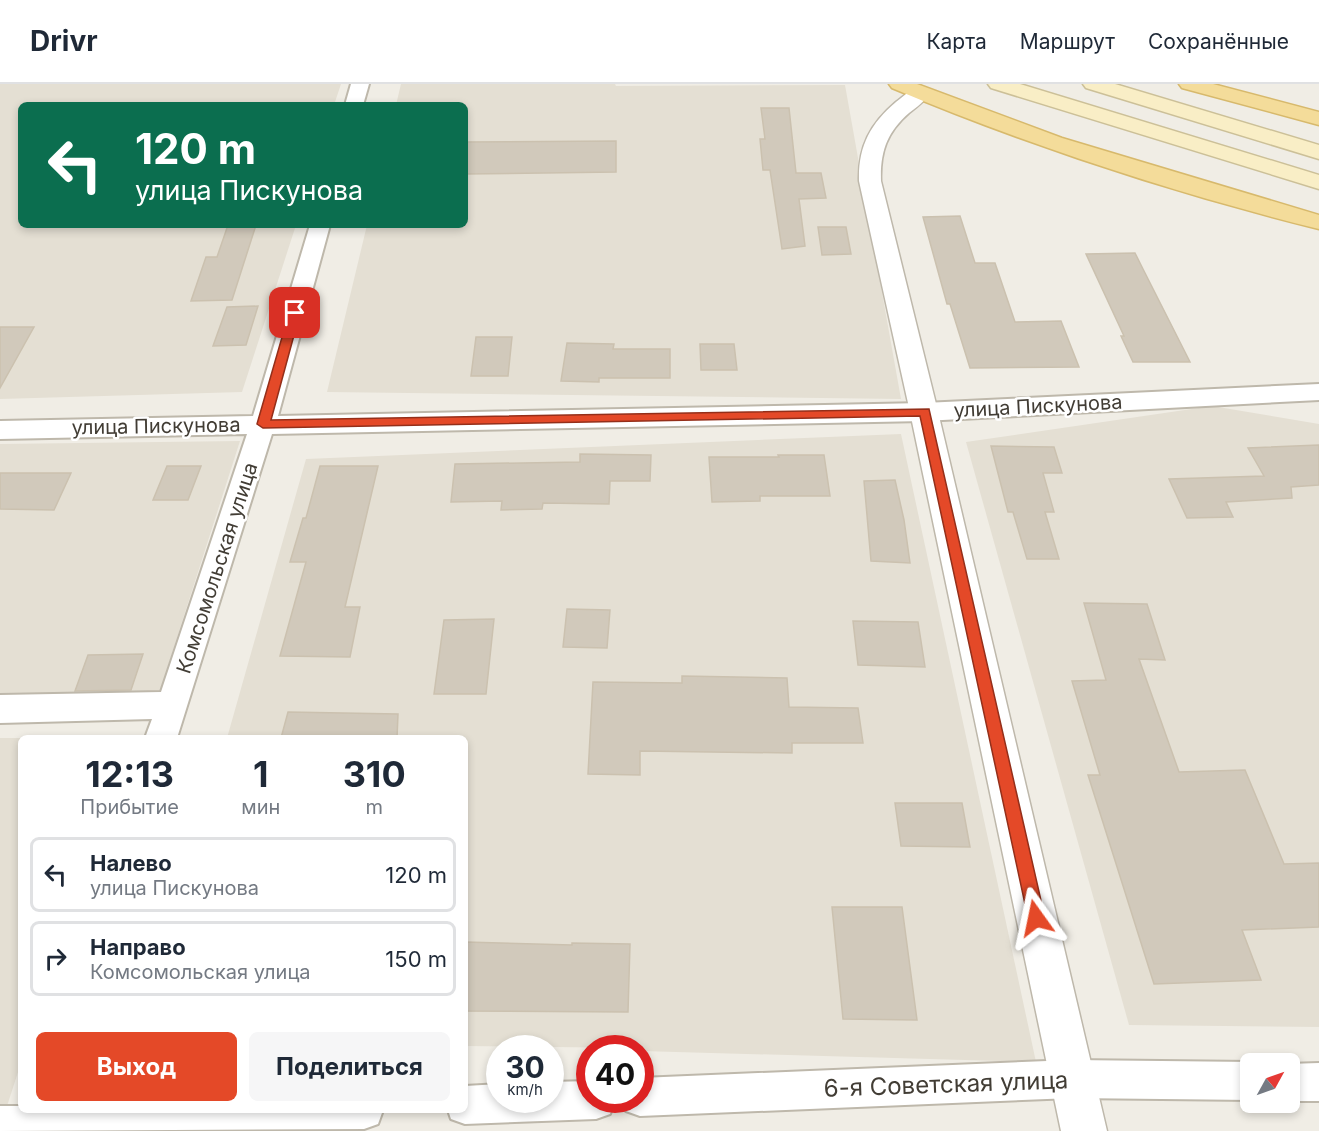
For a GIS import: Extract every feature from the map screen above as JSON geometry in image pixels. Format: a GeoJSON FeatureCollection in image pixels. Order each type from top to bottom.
{"type":"FeatureCollection","features":[{"type":"Feature","properties":{"kind":"main road"},"geometry":{"type":"LineString","coordinates":[[998,84],[1319,183]]}},
{"type":"Feature","properties":{"kind":"main road"},"geometry":{"type":"LineString","coordinates":[[1093,84],[1319,152]]}},
{"type":"Feature","properties":{"kind":"main road"},"geometry":{"type":"LineString","coordinates":[[1189,84],[1319,119]]}},
{"type":"Feature","properties":{"kind":"main road"},"geometry":{"type":"LineString","coordinates":[[909,89],[1033,136],[1319,222]]}},
{"type":"Feature","properties":{"kind":"street"},"geometry":{"type":"LineString","coordinates":[[355,102],[360,84]]}},
{"type":"Feature","properties":{"kind":"street"},"geometry":{"type":"LineString","coordinates":[[909,89],[900,110],[875,138],[869,164],[870,181],[924,412],[1084,1131]]}},
{"type":"Feature","properties":{"kind":"street","name":"Комсомольская улица"},"geometry":{"type":"LineString","coordinates":[[162,735],[263,424],[319,228]]}},
{"type":"Feature","properties":{"kind":"street","name":"улица Пискунова"},"geometry":{"type":"LineString","coordinates":[[0,430],[924,412],[1319,392]]}},
{"type":"Feature","properties":{"kind":"street"},"geometry":{"type":"LineString","coordinates":[[0,709],[173,705]]}},
{"type":"Feature","properties":{"kind":"street","name":"6-я Советская улица"},"geometry":{"type":"LineString","coordinates":[[654,1097],[1072,1078],[1240,1081]]}},
{"type":"Feature","properties":{"kind":"street"},"geometry":{"type":"LineString","coordinates":[[1300,1082],[1319,1082]]}},
{"type":"Feature","properties":{"kind":"street"},"geometry":{"type":"LineString","coordinates":[[468,1106],[576,1101]]}},
{"type":"Feature","properties":{"kind":"street"},"geometry":{"type":"LineString","coordinates":[[17,1120],[260,1113]]}},
{"type":"Feature","properties":{"kind":"shaded area"},"geometry":{"type":"Polygon","coordinates":[[[0,84],[341,84],[335,102],[18,102],[18,228],[295,228],[242,392],[0,399],[0,84]]]}},
{"type":"Feature","properties":{"kind":"shaded area"},"geometry":{"type":"Polygon","coordinates":[[[401,84],[845,85],[901,399],[327,392],[366,228],[468,228],[468,102],[397,102],[401,84]]]}},
{"type":"Feature","properties":{"kind":"shaded area"},"geometry":{"type":"Polygon","coordinates":[[[1212,406],[1319,424],[1319,1027],[1129,1025],[966,442],[1212,406]]]}},
{"type":"Feature","properties":{"kind":"shaded area"},"geometry":{"type":"Polygon","coordinates":[[[901,434],[1036,1062],[654,1051],[654,1035],[576,1035],[576,1047],[564,1047],[564,1035],[486,1035],[486,1046],[468,1046],[468,735],[228,735],[306,459],[901,434]]]}},
{"type":"Feature","properties":{"kind":"shaded area"},"geometry":{"type":"Polygon","coordinates":[[[240,441],[157,700],[0,705],[0,444],[240,441]]]}},
{"type":"Feature","properties":{"kind":"shaded area"},"geometry":{"type":"Polygon","coordinates":[[[0,738],[18,738],[18,1072],[7,1106],[0,1106],[0,738]]]}},
{"type":"Feature","properties":{"kind":"building"},"geometry":{"type":"Polygon","coordinates":[[[761,108],[789,108],[796,173],[821,173],[826,198],[799,199],[805,246],[782,249],[770,170],[763,170],[760,139],[765,139],[761,108]]]}},
{"type":"Feature","properties":{"kind":"building"},"geometry":{"type":"Polygon","coordinates":[[[616,141],[616,172],[468,174],[468,142],[616,141]]]}},
{"type":"Feature","properties":{"kind":"building"},"geometry":{"type":"Polygon","coordinates":[[[960,216],[975,263],[995,263],[1015,322],[1061,321],[1079,367],[970,368],[950,304],[947,304],[923,217],[960,216]]]}},
{"type":"Feature","properties":{"kind":"building"},"geometry":{"type":"Polygon","coordinates":[[[818,227],[846,227],[851,254],[822,255],[818,227]]]}},
{"type":"Feature","properties":{"kind":"building"},"geometry":{"type":"Polygon","coordinates":[[[227,228],[255,228],[232,300],[191,301],[206,257],[217,257],[227,228]]]}},
{"type":"Feature","properties":{"kind":"building"},"geometry":{"type":"Polygon","coordinates":[[[1135,253],[1190,362],[1133,362],[1121,336],[1124,336],[1086,254],[1135,253]]]}},
{"type":"Feature","properties":{"kind":"building"},"geometry":{"type":"Polygon","coordinates":[[[258,306],[246,345],[213,346],[227,307],[258,306]]]}},
{"type":"Feature","properties":{"kind":"building"},"geometry":{"type":"Polygon","coordinates":[[[0,327],[34,327],[0,388],[0,327]]]}},
{"type":"Feature","properties":{"kind":"building"},"geometry":{"type":"Polygon","coordinates":[[[476,337],[512,337],[508,376],[471,376],[476,337]]]}},
{"type":"Feature","properties":{"kind":"building"},"geometry":{"type":"Polygon","coordinates":[[[567,343],[614,344],[613,349],[670,349],[670,378],[599,378],[599,382],[561,381],[567,343]]]}},
{"type":"Feature","properties":{"kind":"building"},"geometry":{"type":"Polygon","coordinates":[[[700,344],[734,344],[737,370],[701,370],[700,344]]]}},
{"type":"Feature","properties":{"kind":"building"},"geometry":{"type":"Polygon","coordinates":[[[1319,445],[1319,485],[1291,487],[1292,498],[1226,502],[1233,517],[1187,518],[1169,479],[1264,476],[1248,448],[1319,445]]]}},
{"type":"Feature","properties":{"kind":"building"},"geometry":{"type":"Polygon","coordinates":[[[991,446],[1054,447],[1062,473],[1043,473],[1054,512],[1045,512],[1059,559],[1027,559],[1013,512],[1008,512],[991,446]]]}},
{"type":"Feature","properties":{"kind":"building"},"geometry":{"type":"Polygon","coordinates":[[[580,454],[651,455],[650,481],[610,481],[609,504],[543,503],[542,509],[501,510],[502,501],[451,502],[455,464],[580,462],[580,454]]]}},
{"type":"Feature","properties":{"kind":"building"},"geometry":{"type":"Polygon","coordinates":[[[778,455],[824,455],[830,496],[760,496],[760,501],[712,502],[709,457],[779,457],[778,455]]]}},
{"type":"Feature","properties":{"kind":"building"},"geometry":{"type":"Polygon","coordinates":[[[167,466],[201,466],[188,500],[153,500],[167,466]]]}},
{"type":"Feature","properties":{"kind":"building"},"geometry":{"type":"Polygon","coordinates":[[[320,466],[378,466],[345,607],[360,607],[350,657],[280,656],[306,562],[290,562],[303,518],[306,518],[320,466]]]}},
{"type":"Feature","properties":{"kind":"building"},"geometry":{"type":"Polygon","coordinates":[[[0,473],[71,473],[54,510],[0,509],[0,473]]]}},
{"type":"Feature","properties":{"kind":"building"},"geometry":{"type":"Polygon","coordinates":[[[895,480],[910,563],[871,561],[864,481],[895,480]]]}},
{"type":"Feature","properties":{"kind":"building"},"geometry":{"type":"Polygon","coordinates":[[[1084,603],[1147,604],[1165,660],[1139,659],[1179,772],[1245,770],[1284,864],[1319,863],[1319,927],[1242,930],[1261,980],[1154,984],[1088,775],[1100,775],[1072,681],[1106,680],[1084,603]]]}},
{"type":"Feature","properties":{"kind":"building"},"geometry":{"type":"Polygon","coordinates":[[[567,609],[610,610],[607,648],[563,647],[567,609]]]}},
{"type":"Feature","properties":{"kind":"building"},"geometry":{"type":"Polygon","coordinates":[[[494,619],[486,694],[434,694],[444,620],[494,619]]]}},
{"type":"Feature","properties":{"kind":"building"},"geometry":{"type":"Polygon","coordinates":[[[853,621],[918,622],[925,667],[858,665],[853,621]]]}},
{"type":"Feature","properties":{"kind":"building"},"geometry":{"type":"Polygon","coordinates":[[[143,654],[131,690],[75,691],[88,655],[143,654]]]}},
{"type":"Feature","properties":{"kind":"building"},"geometry":{"type":"Polygon","coordinates":[[[682,676],[787,678],[789,707],[858,708],[863,743],[792,743],[792,753],[640,751],[640,775],[588,774],[593,682],[682,683],[682,676]]]}},
{"type":"Feature","properties":{"kind":"building"},"geometry":{"type":"Polygon","coordinates":[[[288,712],[398,714],[397,735],[282,735],[288,712]]]}},
{"type":"Feature","properties":{"kind":"building"},"geometry":{"type":"Polygon","coordinates":[[[895,803],[962,803],[970,847],[901,846],[895,803]]]}},
{"type":"Feature","properties":{"kind":"building"},"geometry":{"type":"Polygon","coordinates":[[[832,907],[902,907],[917,1020],[843,1019],[832,907]]]}},
{"type":"Feature","properties":{"kind":"building"},"geometry":{"type":"Polygon","coordinates":[[[468,942],[630,944],[628,1012],[468,1011],[468,942]]]}},
{"type":"Feature","properties":{"kind":"route"},"geometry":{"type":"LineString","coordinates":[[295,313],[263,424],[924,412],[1036,918]]}}]}
